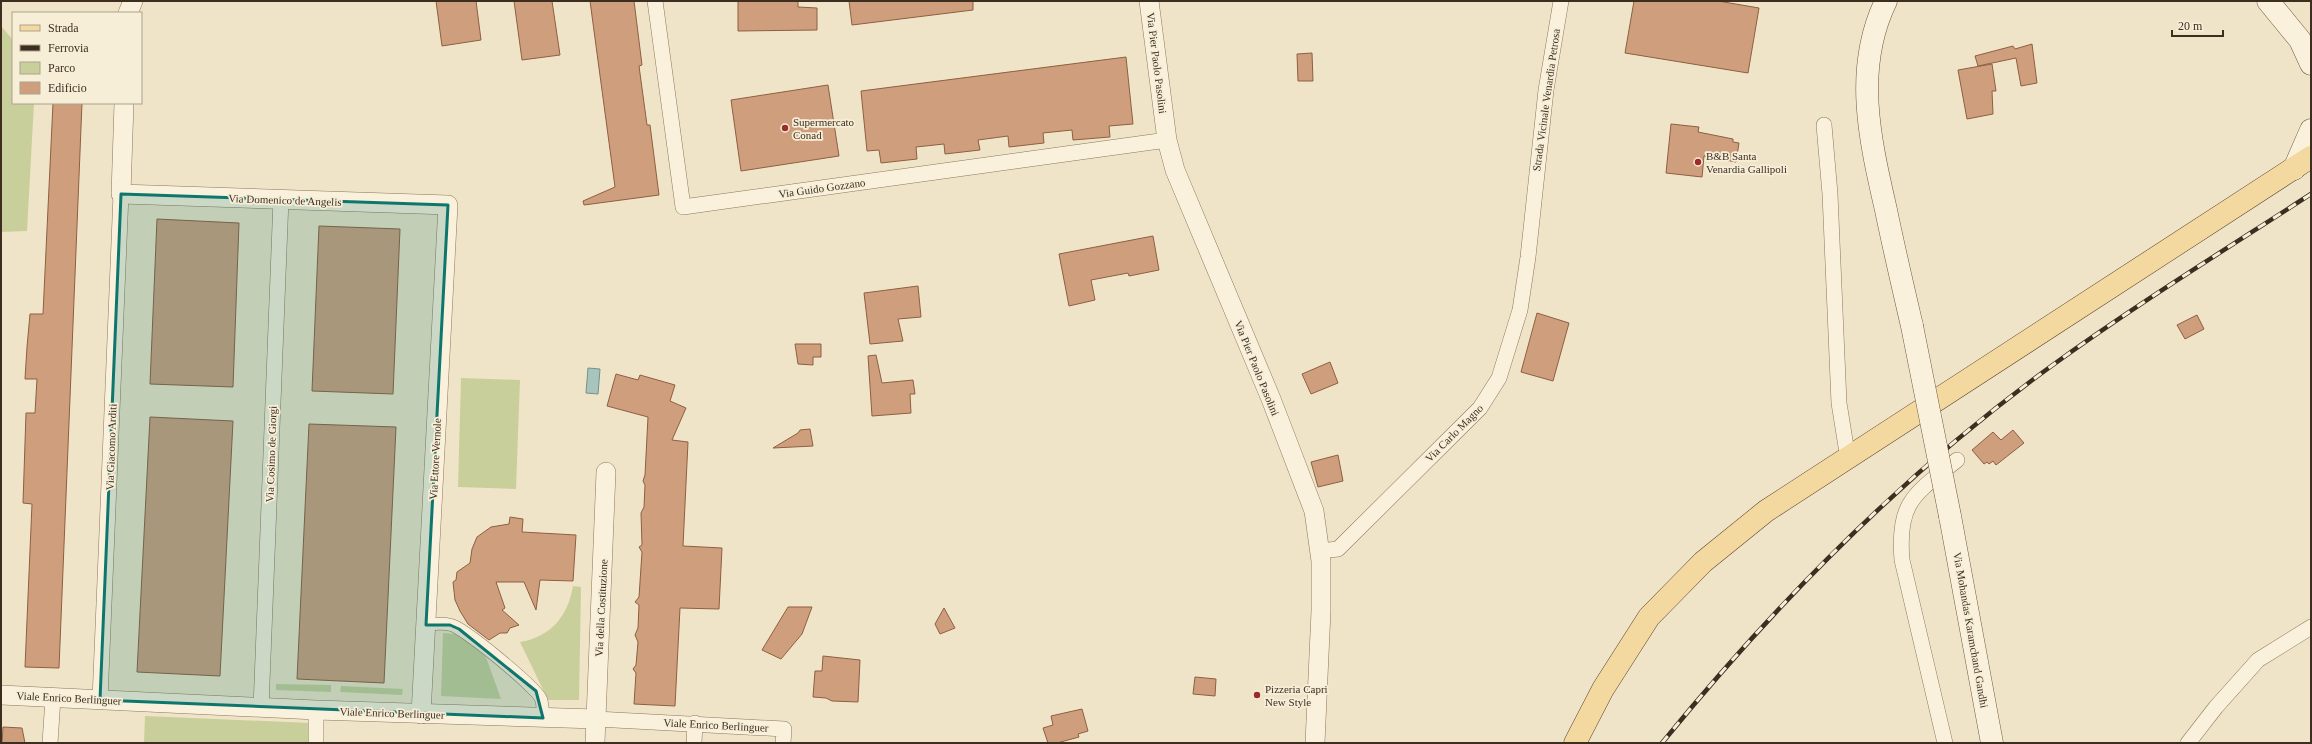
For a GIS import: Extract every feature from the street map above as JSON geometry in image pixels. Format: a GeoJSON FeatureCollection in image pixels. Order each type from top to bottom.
{"type":"FeatureCollection","features":[{"type":"Feature","properties":{"kind":"main road","name":"Via Mohandas Karamchand Gandhi"},"geometry":{"type":"LineString","coordinates":[[1886,1],[1874,32],[1869,56],[1866,80],[1867,114],[1876,166],[1912,326],[1950,516],[1992,743]]}},
{"type":"Feature","properties":{"kind":"main road"},"geometry":{"type":"LineString","coordinates":[[2268,1],[2306,43],[2311,64]]}},
{"type":"Feature","properties":{"kind":"main road"},"geometry":{"type":"LineString","coordinates":[[1576,743],[1603,689],[1649,616],[1703,562],[1766,511],[2302,163],[2311,130]]}},
{"type":"Feature","properties":{"kind":"street"},"geometry":{"type":"LineString","coordinates":[[128,12],[132,1]]}},
{"type":"Feature","properties":{"kind":"street","name":"Via Guido Gozzano"},"geometry":{"type":"LineString","coordinates":[[655,1],[683,207],[1167,140]]}},
{"type":"Feature","properties":{"kind":"street","name":"Via Pier Paolo Pasolini"},"geometry":{"type":"LineString","coordinates":[[1149,1],[1167,140],[1175,170],[1305,485],[1314,511],[1320,551],[1321,611],[1315,743]]}},
{"type":"Feature","properties":{"kind":"street","name":"Strada Vicinale Venardia Petrosa"},"geometry":{"type":"LineString","coordinates":[[1533,198],[1547,83],[1561,1]]}},
{"type":"Feature","properties":{"kind":"street"},"geometry":{"type":"LineString","coordinates":[[121,194],[124,104]]}},
{"type":"Feature","properties":{"kind":"street"},"geometry":{"type":"LineString","coordinates":[[1824,125],[1830,194],[1839,403],[1848,459]]}},
{"type":"Feature","properties":{"kind":"street","name":"Via Domenico de Angelis"},"geometry":{"type":"LineString","coordinates":[[121,194],[448,205]]}},
{"type":"Feature","properties":{"kind":"street","name":"Via Giacomo Arditi"},"geometry":{"type":"LineString","coordinates":[[100,700],[121,194]]}},
{"type":"Feature","properties":{"kind":"street","name":"Via Carlo Magno"},"geometry":{"type":"LineString","coordinates":[[1320,551],[1338,549],[1480,408],[1490,394],[1499,378],[1520,310],[1528,257],[1533,198]]}},
{"type":"Feature","properties":{"kind":"street","name":"Via Cosimo de Giorgi"},"geometry":{"type":"LineString","coordinates":[[260,708],[281,199]]}},
{"type":"Feature","properties":{"kind":"street","name":"Via Ettore Vernole"},"geometry":{"type":"LineString","coordinates":[[421,714],[448,205]]}},
{"type":"Feature","properties":{"kind":"street"},"geometry":{"type":"LineString","coordinates":[[1945,743],[1902,560],[1900,536],[1906,507],[1913,497],[1957,460]]}},
{"type":"Feature","properties":{"kind":"street","name":"Via della Costituzione"},"geometry":{"type":"LineString","coordinates":[[595,743],[606,472]]}},
{"type":"Feature","properties":{"kind":"street"},"geometry":{"type":"LineString","coordinates":[[426,625],[450,625],[459,628],[536,691],[541,700],[543,718]]}},
{"type":"Feature","properties":{"kind":"street"},"geometry":{"type":"LineString","coordinates":[[2188,743],[2216,707],[2258,660],[2311,626]]}},
{"type":"Feature","properties":{"kind":"street","name":"Viale Enrico Berlinguer"},"geometry":{"type":"LineString","coordinates":[[1,695],[260,708],[695,723],[783,736]]}},
{"type":"Feature","properties":{"kind":"street"},"geometry":{"type":"LineString","coordinates":[[50,743],[53,698]]}},
{"type":"Feature","properties":{"kind":"street"},"geometry":{"type":"LineString","coordinates":[[316,710],[316,743]]}},
{"type":"Feature","properties":{"kind":"street"},"geometry":{"type":"LineString","coordinates":[[694,743],[695,723]]}},
{"type":"Feature","properties":{"kind":"highlighted area"},"geometry":{"type":"Polygon","coordinates":[[[121,194],[448,205],[426,625],[450,625],[459,629],[536,691],[543,718],[100,700],[121,194]]]}},
{"type":"Feature","properties":{"kind":"green space"},"geometry":{"type":"Polygon","coordinates":[[[1,26],[12,39],[12,104],[34,104],[27,231],[1,232],[1,26]]]}},
{"type":"Feature","properties":{"kind":"green space"},"geometry":{"type":"Polygon","coordinates":[[[461,378],[520,380],[516,489],[458,487],[461,378]]]}},
{"type":"Feature","properties":{"kind":"green space"},"geometry":{"type":"Polygon","coordinates":[[[573,586],[581,587],[579,700],[548,700],[520,642],[541,635],[556,623],[567,607],[573,586]]]}},
{"type":"Feature","properties":{"kind":"green space"},"geometry":{"type":"Polygon","coordinates":[[[443,633],[456,634],[481,651],[486,657],[501,699],[441,696],[443,633]]]}},
{"type":"Feature","properties":{"kind":"green space"},"geometry":{"type":"Polygon","coordinates":[[[276,684],[331,685],[331,692],[276,690],[276,684]]]}},
{"type":"Feature","properties":{"kind":"green space"},"geometry":{"type":"Polygon","coordinates":[[[341,686],[403,689],[402,695],[340,692],[341,686]]]}},
{"type":"Feature","properties":{"kind":"green space"},"geometry":{"type":"Polygon","coordinates":[[[145,716],[310,723],[310,743],[144,743],[145,716]]]}},
{"type":"Feature","properties":{"kind":"water"},"geometry":{"type":"Polygon","coordinates":[[[588,368],[600,369],[598,394],[586,393],[588,368]]]}},
{"type":"Feature","properties":{"kind":"building"},"geometry":{"type":"Polygon","coordinates":[[[436,1],[476,1],[481,40],[442,46],[436,1]]]}},
{"type":"Feature","properties":{"kind":"building"},"geometry":{"type":"Polygon","coordinates":[[[514,1],[552,1],[560,55],[522,60],[514,1]]]}},
{"type":"Feature","properties":{"kind":"building"},"geometry":{"type":"Polygon","coordinates":[[[590,1],[634,1],[642,65],[639,66],[647,125],[650,125],[659,195],[584,205],[583,201],[615,187],[590,1]]]}},
{"type":"Feature","properties":{"kind":"building"},"geometry":{"type":"Polygon","coordinates":[[[738,1],[798,1],[798,7],[817,8],[817,30],[738,31],[738,1]]]}},
{"type":"Feature","properties":{"kind":"building"},"geometry":{"type":"Polygon","coordinates":[[[849,1],[973,1],[973,10],[852,25],[849,1]]]}},
{"type":"Feature","properties":{"kind":"building"},"geometry":{"type":"Polygon","coordinates":[[[1634,1],[1718,1],[1759,8],[1748,73],[1625,53],[1634,1]]]}},
{"type":"Feature","properties":{"kind":"building"},"geometry":{"type":"Polygon","coordinates":[[[2032,44],[2037,83],[2021,86],[2016,58],[1978,66],[1975,56],[2013,46],[2015,49],[2032,44]]]}},
{"type":"Feature","properties":{"kind":"building"},"geometry":{"type":"Polygon","coordinates":[[[1312,53],[1313,81],[1298,81],[1297,54],[1312,53]]]}},
{"type":"Feature","properties":{"kind":"building"},"geometry":{"type":"Polygon","coordinates":[[[1126,57],[1133,124],[1109,126],[1110,137],[1073,140],[1072,130],[1043,133],[1044,143],[1009,147],[1008,136],[978,140],[980,150],[945,154],[944,144],[916,147],[917,159],[881,163],[879,150],[867,151],[861,91],[1126,57]]]}},
{"type":"Feature","properties":{"kind":"building"},"geometry":{"type":"Polygon","coordinates":[[[1992,64],[1996,91],[1992,91],[1993,114],[1967,119],[1958,70],[1992,64]]]}},
{"type":"Feature","properties":{"kind":"building","name":"Supermercato Conad"},"geometry":{"type":"Polygon","coordinates":[[[828,85],[839,156],[741,171],[731,100],[828,85]]]}},
{"type":"Feature","properties":{"kind":"building"},"geometry":{"type":"Polygon","coordinates":[[[53,104],[82,104],[59,668],[25,667],[32,504],[23,503],[26,413],[35,413],[37,379],[25,379],[30,314],[43,314],[53,104]]]}},
{"type":"Feature","properties":{"kind":"building"},"geometry":{"type":"Polygon","coordinates":[[[1671,124],[1699,127],[1698,132],[1733,139],[1733,142],[1739,143],[1736,162],[1704,156],[1702,177],[1666,173],[1671,124]]]}},
{"type":"Feature","properties":{"kind":"building"},"geometry":{"type":"Polygon","coordinates":[[[157,219],[239,223],[233,387],[150,384],[157,219]]]}},
{"type":"Feature","properties":{"kind":"building"},"geometry":{"type":"Polygon","coordinates":[[[319,226],[400,229],[393,394],[312,391],[319,226]]]}},
{"type":"Feature","properties":{"kind":"building"},"geometry":{"type":"Polygon","coordinates":[[[1153,236],[1159,270],[1129,276],[1128,273],[1091,280],[1095,300],[1069,306],[1059,254],[1153,236]]]}},
{"type":"Feature","properties":{"kind":"building"},"geometry":{"type":"Polygon","coordinates":[[[918,286],[921,317],[898,319],[903,341],[870,344],[864,293],[918,286]]]}},
{"type":"Feature","properties":{"kind":"building"},"geometry":{"type":"Polygon","coordinates":[[[1537,313],[1569,323],[1553,381],[1521,372],[1537,313]]]}},
{"type":"Feature","properties":{"kind":"building"},"geometry":{"type":"Polygon","coordinates":[[[2197,315],[2204,329],[2185,339],[2177,325],[2197,315]]]}},
{"type":"Feature","properties":{"kind":"building"},"geometry":{"type":"Polygon","coordinates":[[[795,344],[821,344],[821,357],[813,357],[813,365],[798,364],[795,344]]]}},
{"type":"Feature","properties":{"kind":"building"},"geometry":{"type":"Polygon","coordinates":[[[876,355],[882,383],[913,380],[915,394],[910,394],[911,413],[872,416],[868,356],[876,355]]]}},
{"type":"Feature","properties":{"kind":"building"},"geometry":{"type":"Polygon","coordinates":[[[1330,362],[1338,383],[1311,394],[1302,374],[1330,362]]]}},
{"type":"Feature","properties":{"kind":"building"},"geometry":{"type":"Polygon","coordinates":[[[616,374],[638,380],[640,375],[675,385],[670,401],[686,408],[672,440],[688,442],[683,546],[722,548],[719,609],[680,608],[675,706],[634,704],[636,673],[633,669],[636,665],[638,642],[635,635],[638,628],[639,605],[635,602],[639,597],[642,552],[639,547],[642,545],[641,513],[644,507],[645,485],[643,481],[645,475],[648,417],[607,406],[616,374]]]}},
{"type":"Feature","properties":{"kind":"building"},"geometry":{"type":"Polygon","coordinates":[[[150,417],[233,421],[220,676],[137,672],[150,417]]]}},
{"type":"Feature","properties":{"kind":"building"},"geometry":{"type":"Polygon","coordinates":[[[309,424],[396,427],[384,683],[297,679],[309,424]]]}},
{"type":"Feature","properties":{"kind":"building"},"geometry":{"type":"Polygon","coordinates":[[[810,429],[813,446],[773,448],[798,433],[800,430],[810,429]]]}},
{"type":"Feature","properties":{"kind":"building"},"geometry":{"type":"Polygon","coordinates":[[[2013,430],[2024,443],[1996,465],[1993,461],[1989,464],[1987,462],[1984,464],[1972,450],[1993,432],[2001,440],[2013,430]]]}},
{"type":"Feature","properties":{"kind":"building"},"geometry":{"type":"Polygon","coordinates":[[[1338,455],[1343,481],[1318,487],[1311,462],[1338,455]]]}},
{"type":"Feature","properties":{"kind":"building"},"geometry":{"type":"Polygon","coordinates":[[[510,517],[523,519],[522,532],[576,535],[573,581],[540,580],[536,610],[524,582],[496,582],[505,608],[502,610],[519,625],[510,628],[507,633],[500,633],[489,640],[468,624],[455,600],[453,582],[456,580],[457,572],[470,563],[472,549],[477,537],[491,527],[509,524],[510,517]]]}},
{"type":"Feature","properties":{"kind":"building"},"geometry":{"type":"Polygon","coordinates":[[[788,607],[812,607],[802,634],[781,659],[762,650],[788,607]]]}},
{"type":"Feature","properties":{"kind":"building"},"geometry":{"type":"Polygon","coordinates":[[[944,608],[955,628],[940,634],[935,624],[944,608]]]}},
{"type":"Feature","properties":{"kind":"building"},"geometry":{"type":"Polygon","coordinates":[[[823,656],[860,660],[858,702],[832,701],[826,698],[813,697],[815,671],[822,671],[823,656]]]}},
{"type":"Feature","properties":{"kind":"building"},"geometry":{"type":"Polygon","coordinates":[[[1195,677],[1216,679],[1215,696],[1193,694],[1195,677]]]}},
{"type":"Feature","properties":{"kind":"building"},"geometry":{"type":"Polygon","coordinates":[[[1082,709],[1088,731],[1078,734],[1079,737],[1057,743],[1048,743],[1043,728],[1053,725],[1051,716],[1082,709]]]}},
{"type":"Feature","properties":{"kind":"building"},"geometry":{"type":"Polygon","coordinates":[[[3,727],[22,728],[25,743],[2,743],[3,727]]]}},
{"type":"Feature","properties":{"kind":"railway"},"geometry":{"type":"LineString","coordinates":[[1662,743],[1705,691],[1796,591],[1893,496],[1943,451],[1996,408],[2082,344],[2179,279],[2311,194]]}},
{"type":"Feature","properties":{"kind":"place","name":"Supermercato Conad"},"geometry":{"type":"Point","coordinates":[785,128]}},
{"type":"Feature","properties":{"kind":"place","name":"B&B Santa Venardia Gallipoli"},"geometry":{"type":"Point","coordinates":[1698,162]}},
{"type":"Feature","properties":{"kind":"place","name":"Pizzeria Capri New Style"},"geometry":{"type":"Point","coordinates":[1257,695]}}]}
